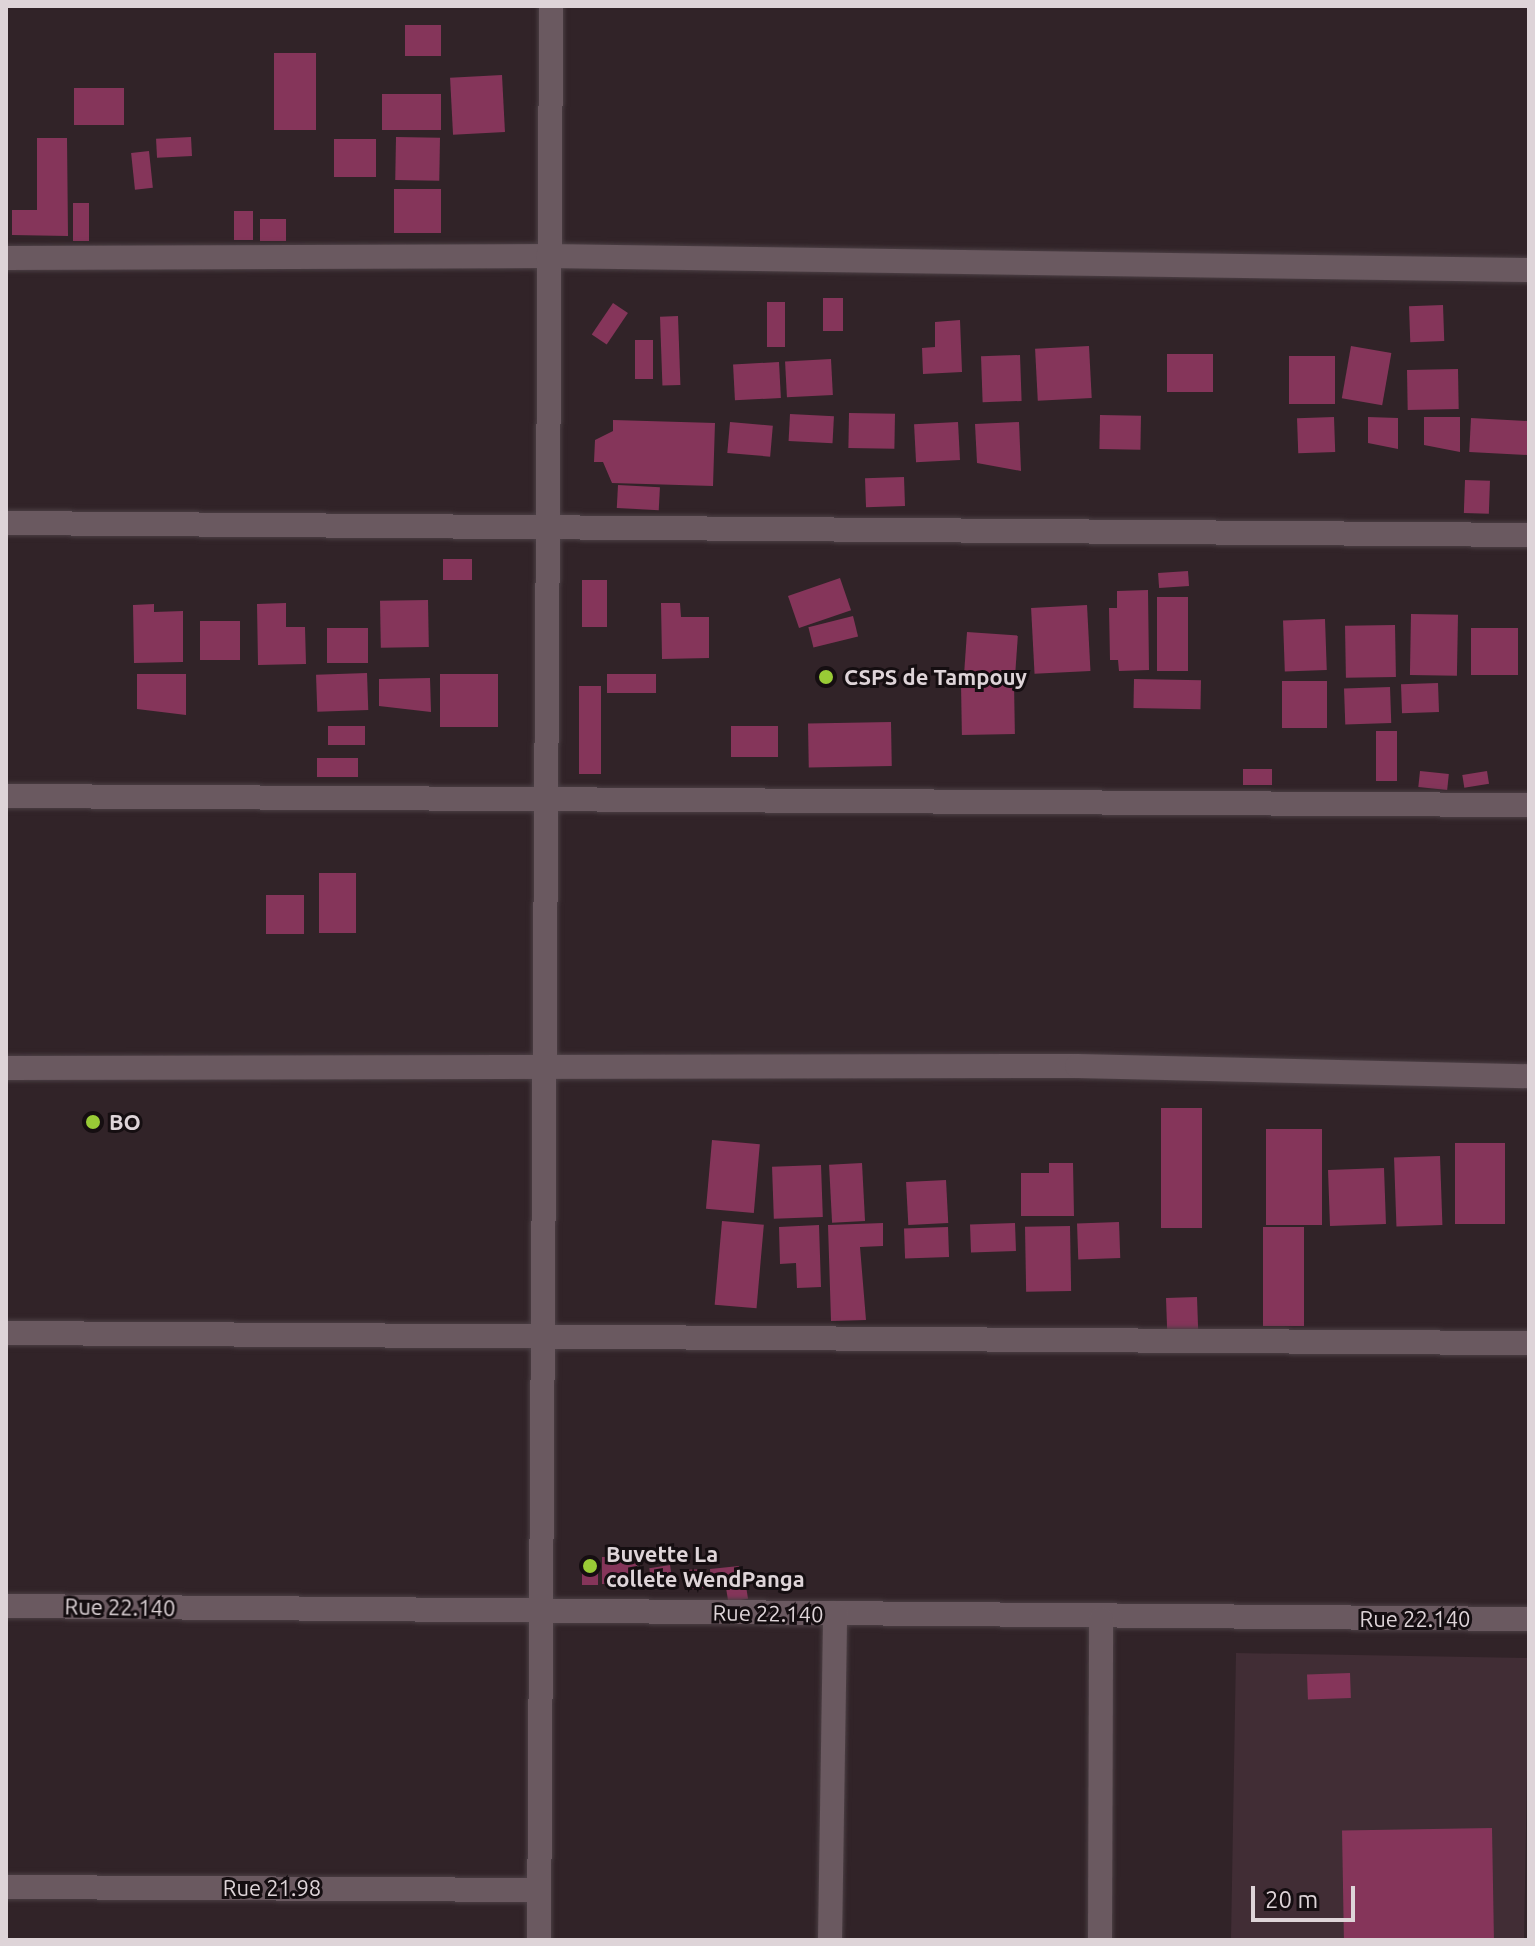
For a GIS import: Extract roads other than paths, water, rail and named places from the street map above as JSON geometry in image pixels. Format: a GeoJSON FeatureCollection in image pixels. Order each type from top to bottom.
{"type":"FeatureCollection","features":[{"type":"Feature","properties":{"kind":"street"},"geometry":{"type":"LineString","coordinates":[[539,1940],[547,1334],[542,1070],[551,6]]}},
{"type":"Feature","properties":{"kind":"street"},"geometry":{"type":"LineString","coordinates":[[6,258],[548,256],[1529,270]]}},
{"type":"Feature","properties":{"kind":"street"},"geometry":{"type":"LineString","coordinates":[[6,523],[545,531],[1529,535]]}},
{"type":"Feature","properties":{"kind":"street"},"geometry":{"type":"LineString","coordinates":[[6,796],[544,795],[1529,805]]}},
{"type":"Feature","properties":{"kind":"street"},"geometry":{"type":"LineString","coordinates":[[6,1068],[542,1070],[1077,1066],[1529,1076]]}},
{"type":"Feature","properties":{"kind":"street"},"geometry":{"type":"LineString","coordinates":[[6,1333],[547,1334],[1529,1343]]}},
{"type":"Feature","properties":{"kind":"street","name":"Rue 22.140"},"geometry":{"type":"LineString","coordinates":[[6,1606],[835,1613],[1101,1619],[1529,1619]]}},
{"type":"Feature","properties":{"kind":"street"},"geometry":{"type":"LineString","coordinates":[[830,1940],[835,1613]]}},
{"type":"Feature","properties":{"kind":"street"},"geometry":{"type":"LineString","coordinates":[[1100,1940],[1101,1619]]}},
{"type":"Feature","properties":{"kind":"street","name":"Rue 21.98"},"geometry":{"type":"LineString","coordinates":[[6,1887],[539,1890]]}},
{"type":"Feature","properties":{"kind":"place","name":"CSPS de Tampouy"},"geometry":{"type":"Point","coordinates":[826,677]}},
{"type":"Feature","properties":{"kind":"place","name":"BO"},"geometry":{"type":"Point","coordinates":[93,1122]}},
{"type":"Feature","properties":{"kind":"place","name":"Buvette La collete WendPanga"},"geometry":{"type":"Point","coordinates":[590,1566]}}]}
